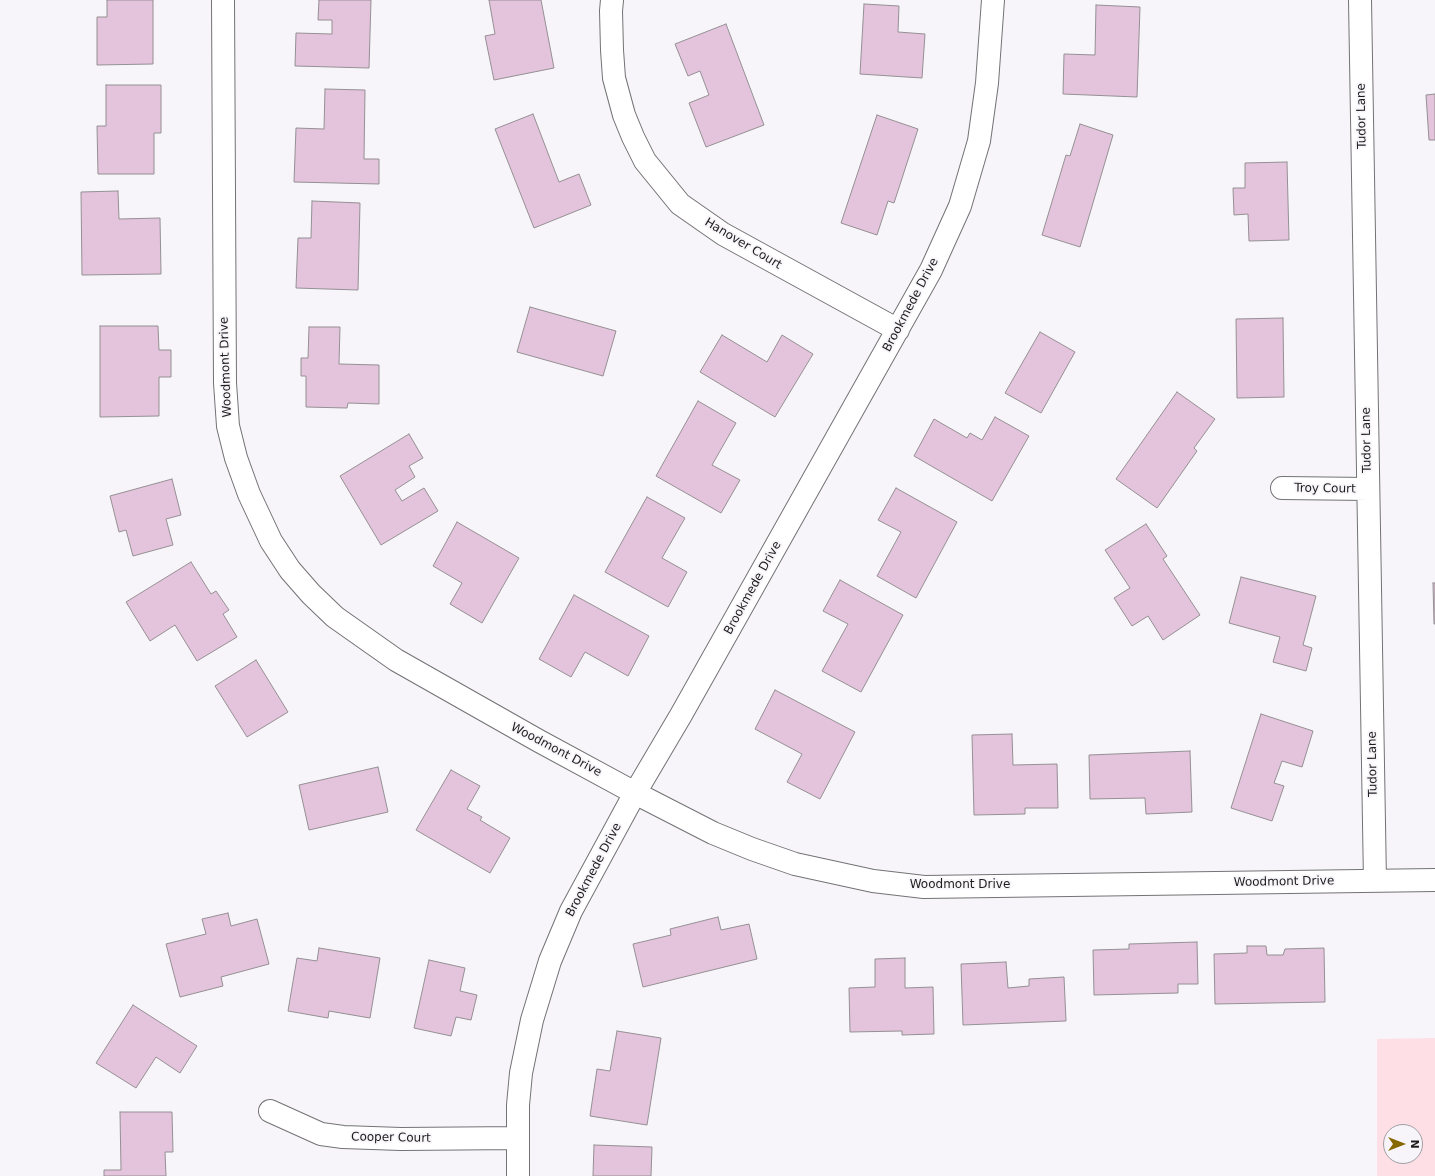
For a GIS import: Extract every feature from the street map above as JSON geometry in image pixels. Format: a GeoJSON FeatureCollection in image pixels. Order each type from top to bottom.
{"type":"FeatureCollection","features":[{"type":"Feature","properties":{"kind":"street","name":"Woodmont Drive"},"geometry":{"type":"LineString","coordinates":[[223,0],[225,375],[228,426],[236,458],[249,494],[271,541],[290,570],[311,594],[335,617],[396,660],[539,741],[635,793],[713,833],[795,864],[873,881],[924,887],[1435,880]]}},
{"type":"Feature","properties":{"kind":"street","name":"Hanover Court"},"geometry":{"type":"LineString","coordinates":[[612,0],[611,11],[614,78],[624,115],[645,161],[680,204],[723,234],[898,330]]}},
{"type":"Feature","properties":{"kind":"street","name":"Brookmede Drive"},"geometry":{"type":"LineString","coordinates":[[518,1176],[518,1105],[522,1073],[532,1020],[550,961],[571,912],[635,793],[685,708],[931,270],[960,206],[979,141],[987,83],[993,0]]}},
{"type":"Feature","properties":{"kind":"street","name":"Tudor Lane"},"geometry":{"type":"LineString","coordinates":[[1360,0],[1375,881]]}},
{"type":"Feature","properties":{"kind":"street","name":"Troy Court"},"geometry":{"type":"LineString","coordinates":[[1282,488],[1368,489]]}},
{"type":"Feature","properties":{"kind":"street","name":"Cooper Court"},"geometry":{"type":"LineString","coordinates":[[270,1111],[321,1134],[342,1137],[401,1139],[518,1138]]}},
{"type":"Feature","properties":{"kind":"shaded area"},"geometry":{"type":"Polygon","coordinates":[[[1435,1038],[1435,1176],[1377,1176],[1377,1039],[1435,1038]]]}},
{"type":"Feature","properties":{"kind":"building"},"geometry":{"type":"Polygon","coordinates":[[[107,0],[153,0],[153,64],[97,65],[97,17],[107,17],[107,0]]]}},
{"type":"Feature","properties":{"kind":"building"},"geometry":{"type":"Polygon","coordinates":[[[319,0],[371,0],[369,68],[295,66],[296,33],[332,34],[332,20],[318,20],[319,0]]]}},
{"type":"Feature","properties":{"kind":"building"},"geometry":{"type":"Polygon","coordinates":[[[489,0],[541,0],[554,68],[494,80],[485,36],[495,34],[489,0]]]}},
{"type":"Feature","properties":{"kind":"building"},"geometry":{"type":"Polygon","coordinates":[[[864,4],[899,6],[898,32],[925,34],[922,78],[860,74],[864,4]]]}},
{"type":"Feature","properties":{"kind":"building"},"geometry":{"type":"Polygon","coordinates":[[[1096,5],[1140,7],[1137,97],[1063,94],[1064,54],[1095,55],[1096,5]]]}},
{"type":"Feature","properties":{"kind":"building"},"geometry":{"type":"Polygon","coordinates":[[[726,24],[764,125],[706,147],[689,103],[709,95],[700,71],[688,76],[675,44],[726,24]]]}},
{"type":"Feature","properties":{"kind":"building"},"geometry":{"type":"Polygon","coordinates":[[[106,85],[161,85],[161,133],[154,133],[154,174],[98,174],[97,126],[106,126],[106,85]]]}},
{"type":"Feature","properties":{"kind":"building"},"geometry":{"type":"Polygon","coordinates":[[[325,89],[365,90],[364,159],[379,159],[379,184],[294,182],[296,128],[324,129],[325,89]]]}},
{"type":"Feature","properties":{"kind":"building"},"geometry":{"type":"Polygon","coordinates":[[[1435,94],[1435,140],[1429,140],[1426,95],[1435,94]]]}},
{"type":"Feature","properties":{"kind":"building"},"geometry":{"type":"Polygon","coordinates":[[[533,114],[559,182],[579,174],[591,205],[534,228],[495,129],[533,114]]]}},
{"type":"Feature","properties":{"kind":"building"},"geometry":{"type":"Polygon","coordinates":[[[877,115],[918,129],[894,203],[888,201],[877,235],[841,223],[877,115]]]}},
{"type":"Feature","properties":{"kind":"building"},"geometry":{"type":"Polygon","coordinates":[[[1080,124],[1113,135],[1080,247],[1042,235],[1066,155],[1070,156],[1080,124]]]}},
{"type":"Feature","properties":{"kind":"building"},"geometry":{"type":"Polygon","coordinates":[[[1287,162],[1289,240],[1249,241],[1248,214],[1234,215],[1233,188],[1245,188],[1245,163],[1287,162]]]}},
{"type":"Feature","properties":{"kind":"building"},"geometry":{"type":"Polygon","coordinates":[[[118,191],[119,219],[160,218],[161,274],[82,275],[81,192],[118,191]]]}},
{"type":"Feature","properties":{"kind":"building"},"geometry":{"type":"Polygon","coordinates":[[[312,201],[360,203],[358,290],[296,288],[298,238],[311,238],[312,201]]]}},
{"type":"Feature","properties":{"kind":"building"},"geometry":{"type":"Polygon","coordinates":[[[530,307],[616,331],[603,376],[517,352],[530,307]]]}},
{"type":"Feature","properties":{"kind":"building"},"geometry":{"type":"Polygon","coordinates":[[[1283,318],[1284,397],[1237,398],[1236,319],[1283,318]]]}},
{"type":"Feature","properties":{"kind":"building"},"geometry":{"type":"Polygon","coordinates":[[[100,326],[158,326],[159,350],[171,350],[171,377],[159,377],[159,416],[100,417],[100,326]]]}},
{"type":"Feature","properties":{"kind":"building"},"geometry":{"type":"Polygon","coordinates":[[[309,327],[340,327],[339,364],[379,365],[379,404],[348,403],[347,408],[306,407],[306,376],[301,376],[301,358],[308,358],[309,327]]]}},
{"type":"Feature","properties":{"kind":"building"},"geometry":{"type":"Polygon","coordinates":[[[1040,332],[1075,352],[1041,413],[1005,393],[1040,332]]]}},
{"type":"Feature","properties":{"kind":"building"},"geometry":{"type":"Polygon","coordinates":[[[722,335],[767,362],[782,335],[813,354],[775,417],[700,372],[722,335]]]}},
{"type":"Feature","properties":{"kind":"building"},"geometry":{"type":"Polygon","coordinates":[[[1177,392],[1215,419],[1194,448],[1197,451],[1157,508],[1116,479],[1177,392]]]}},
{"type":"Feature","properties":{"kind":"building"},"geometry":{"type":"Polygon","coordinates":[[[698,401],[736,423],[712,465],[740,480],[721,513],[656,476],[698,401]]]}},
{"type":"Feature","properties":{"kind":"building"},"geometry":{"type":"Polygon","coordinates":[[[995,417],[1029,436],[992,501],[914,456],[934,419],[967,438],[970,433],[982,440],[995,417]]]}},
{"type":"Feature","properties":{"kind":"building"},"geometry":{"type":"Polygon","coordinates":[[[409,434],[423,458],[409,466],[415,477],[395,490],[402,501],[424,488],[438,511],[381,545],[340,476],[409,434]]]}},
{"type":"Feature","properties":{"kind":"building"},"geometry":{"type":"Polygon","coordinates":[[[172,479],[181,515],[166,519],[173,545],[133,556],[126,530],[119,532],[110,496],[172,479]]]}},
{"type":"Feature","properties":{"kind":"building"},"geometry":{"type":"Polygon","coordinates":[[[896,488],[957,522],[916,598],[877,576],[901,532],[878,520],[896,488]]]}},
{"type":"Feature","properties":{"kind":"building"},"geometry":{"type":"Polygon","coordinates":[[[647,497],[685,518],[662,558],[687,572],[668,607],[605,572],[647,497]]]}},
{"type":"Feature","properties":{"kind":"building"},"geometry":{"type":"Polygon","coordinates":[[[457,522],[519,558],[482,623],[450,604],[462,583],[433,566],[457,522]]]}},
{"type":"Feature","properties":{"kind":"building"},"geometry":{"type":"Polygon","coordinates":[[[1146,524],[1167,556],[1163,559],[1200,615],[1163,640],[1148,616],[1132,626],[1114,598],[1130,588],[1105,550],[1146,524]]]}},
{"type":"Feature","properties":{"kind":"building"},"geometry":{"type":"Polygon","coordinates":[[[191,562],[211,594],[216,591],[229,610],[223,614],[237,637],[197,661],[175,625],[150,641],[126,602],[191,562]]]}},
{"type":"Feature","properties":{"kind":"building"},"geometry":{"type":"Polygon","coordinates":[[[1241,577],[1316,596],[1303,645],[1312,648],[1306,671],[1273,662],[1280,637],[1229,623],[1241,577]]]}},
{"type":"Feature","properties":{"kind":"building"},"geometry":{"type":"Polygon","coordinates":[[[840,580],[903,615],[861,692],[822,671],[848,624],[823,611],[840,580]]]}},
{"type":"Feature","properties":{"kind":"building"},"geometry":{"type":"Polygon","coordinates":[[[1433,583],[1435,583],[1435,624],[1434,624],[1433,583]]]}},
{"type":"Feature","properties":{"kind":"building"},"geometry":{"type":"Polygon","coordinates":[[[574,595],[649,636],[628,676],[585,652],[571,677],[539,659],[574,595]]]}},
{"type":"Feature","properties":{"kind":"building"},"geometry":{"type":"Polygon","coordinates":[[[256,660],[288,712],[247,737],[215,686],[256,660]]]}},
{"type":"Feature","properties":{"kind":"building"},"geometry":{"type":"Polygon","coordinates":[[[775,690],[855,732],[820,799],[787,782],[802,754],[755,729],[775,690]]]}},
{"type":"Feature","properties":{"kind":"building"},"geometry":{"type":"Polygon","coordinates":[[[1261,714],[1313,731],[1302,767],[1282,761],[1274,783],[1284,786],[1272,821],[1231,808],[1261,714]]]}},
{"type":"Feature","properties":{"kind":"building"},"geometry":{"type":"Polygon","coordinates":[[[1012,734],[1013,765],[1057,764],[1058,808],[1025,808],[1025,814],[974,815],[972,735],[1012,734]]]}},
{"type":"Feature","properties":{"kind":"building"},"geometry":{"type":"Polygon","coordinates":[[[1190,751],[1192,812],[1146,814],[1145,798],[1090,799],[1089,755],[1190,751]]]}},
{"type":"Feature","properties":{"kind":"building"},"geometry":{"type":"Polygon","coordinates":[[[378,767],[388,812],[309,830],[299,785],[378,767]]]}},
{"type":"Feature","properties":{"kind":"building"},"geometry":{"type":"Polygon","coordinates":[[[451,770],[480,786],[467,809],[482,817],[480,820],[510,838],[490,873],[416,830],[451,770]]]}},
{"type":"Feature","properties":{"kind":"building"},"geometry":{"type":"Polygon","coordinates":[[[228,913],[231,926],[257,919],[269,964],[221,977],[223,986],[180,997],[166,944],[206,934],[202,919],[228,913]]]}},
{"type":"Feature","properties":{"kind":"building"},"geometry":{"type":"Polygon","coordinates":[[[718,917],[721,930],[749,924],[757,959],[643,987],[633,944],[671,935],[670,929],[718,917]]]}},
{"type":"Feature","properties":{"kind":"building"},"geometry":{"type":"Polygon","coordinates":[[[1197,942],[1198,984],[1178,984],[1178,993],[1094,995],[1093,950],[1129,949],[1129,944],[1197,942]]]}},
{"type":"Feature","properties":{"kind":"building"},"geometry":{"type":"Polygon","coordinates":[[[1247,946],[1266,946],[1267,955],[1283,955],[1285,949],[1324,948],[1325,1002],[1215,1004],[1214,954],[1247,953],[1247,946]]]}},
{"type":"Feature","properties":{"kind":"building"},"geometry":{"type":"Polygon","coordinates":[[[319,948],[380,958],[370,1018],[329,1011],[328,1018],[288,1011],[297,958],[317,961],[319,948]]]}},
{"type":"Feature","properties":{"kind":"building"},"geometry":{"type":"Polygon","coordinates":[[[905,958],[905,988],[933,987],[934,1034],[902,1035],[902,1031],[850,1032],[849,988],[875,987],[875,959],[905,958]]]}},
{"type":"Feature","properties":{"kind":"building"},"geometry":{"type":"Polygon","coordinates":[[[429,960],[465,968],[460,991],[477,995],[471,1020],[456,1017],[451,1036],[414,1028],[429,960]]]}},
{"type":"Feature","properties":{"kind":"building"},"geometry":{"type":"Polygon","coordinates":[[[1006,962],[1008,988],[1029,986],[1029,979],[1064,977],[1066,1021],[963,1025],[961,964],[1006,962]]]}},
{"type":"Feature","properties":{"kind":"building"},"geometry":{"type":"Polygon","coordinates":[[[133,1005],[197,1046],[180,1073],[156,1057],[136,1088],[96,1063],[133,1005]]]}},
{"type":"Feature","properties":{"kind":"building"},"geometry":{"type":"Polygon","coordinates":[[[617,1031],[661,1038],[647,1125],[590,1116],[597,1069],[610,1071],[617,1031]]]}},
{"type":"Feature","properties":{"kind":"building"},"geometry":{"type":"Polygon","coordinates":[[[120,1112],[172,1112],[173,1152],[165,1152],[166,1176],[104,1176],[104,1170],[121,1170],[120,1112]]]}},
{"type":"Feature","properties":{"kind":"building"},"geometry":{"type":"Polygon","coordinates":[[[594,1145],[652,1147],[651,1176],[593,1176],[594,1145]]]}}]}
